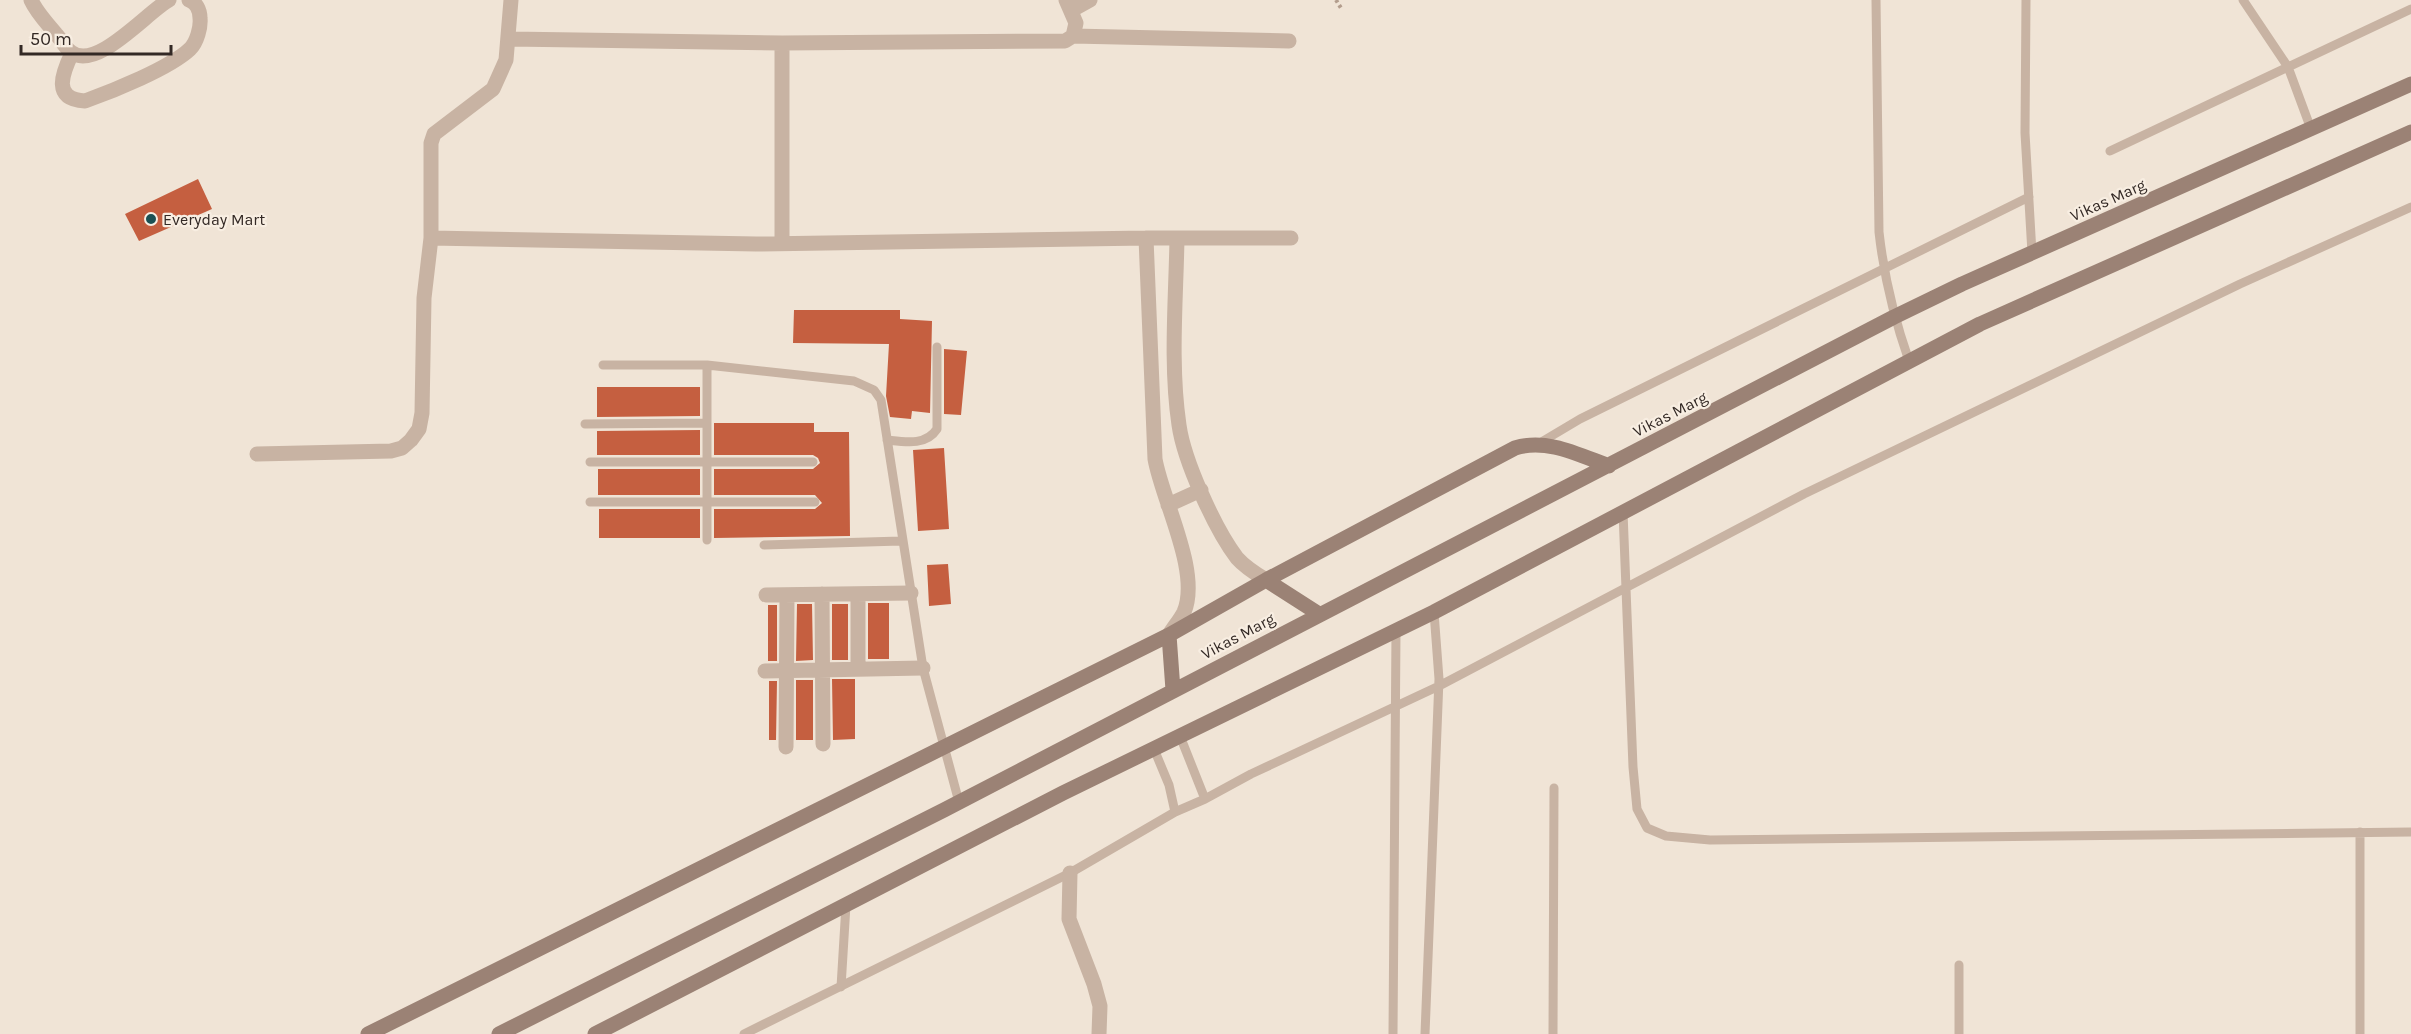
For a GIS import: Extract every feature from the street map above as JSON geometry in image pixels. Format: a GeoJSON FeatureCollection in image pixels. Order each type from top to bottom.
{"type":"FeatureCollection","features":[{"type":"Feature","properties":{"kind":"main road","name":"Vikas Marg"},"geometry":{"type":"LineString","coordinates":[[499,1034],[518,1030],[1894,317],[2411,84]]}},
{"type":"Feature","properties":{"kind":"main road"},"geometry":{"type":"LineString","coordinates":[[595,1034],[846,904],[1154,749],[1434,612],[1980,324],[2411,132]]}},
{"type":"Feature","properties":{"kind":"main road"},"geometry":{"type":"LineString","coordinates":[[368,1034],[1169,635],[1266,580],[1515,448],[1532,443],[1558,447],[1609,466]]}},
{"type":"Feature","properties":{"kind":"main road"},"geometry":{"type":"LineString","coordinates":[[1266,580],[1319,614]]}},
{"type":"Feature","properties":{"kind":"main road"},"geometry":{"type":"LineString","coordinates":[[1169,635],[1173,690]]}},
{"type":"Feature","properties":{"kind":"street"},"geometry":{"type":"LineString","coordinates":[[31,0],[36,11],[72,53],[86,56],[103,50],[169,0]]}},
{"type":"Feature","properties":{"kind":"street"},"geometry":{"type":"LineString","coordinates":[[72,53],[63,73],[62,85],[68,95],[76,100],[94,98],[147,75],[190,49],[195,42],[201,17],[198,8],[189,0]]}},
{"type":"Feature","properties":{"kind":"street"},"geometry":{"type":"LineString","coordinates":[[257,454],[391,451],[402,448],[419,429],[422,413],[424,298],[431,238],[430,157],[434,134],[493,88],[506,60],[510,39],[511,0]]}},
{"type":"Feature","properties":{"kind":"street"},"geometry":{"type":"LineString","coordinates":[[1073,36],[1076,23],[1069,5],[1090,0]]}},
{"type":"Feature","properties":{"kind":"street"},"geometry":{"type":"LineString","coordinates":[[510,39],[782,43],[1041,42],[1065,41],[1073,36],[1289,41]]}},
{"type":"Feature","properties":{"kind":"street"},"geometry":{"type":"LineString","coordinates":[[782,43],[782,243]]}},
{"type":"Feature","properties":{"kind":"street"},"geometry":{"type":"LineString","coordinates":[[431,238],[782,243],[1291,238]]}},
{"type":"Feature","properties":{"kind":"street"},"geometry":{"type":"LineString","coordinates":[[1146,238],[1155,459],[1159,485],[1168,505],[1183,554],[1187,590],[1184,611],[1169,635]]}},
{"type":"Feature","properties":{"kind":"street"},"geometry":{"type":"LineString","coordinates":[[1177,238],[1176,360],[1179,425],[1185,451],[1209,510],[1237,558],[1266,580]]}},
{"type":"Feature","properties":{"kind":"street"},"geometry":{"type":"LineString","coordinates":[[1168,505],[1201,490]]}},
{"type":"Feature","properties":{"kind":"street"},"geometry":{"type":"LineString","coordinates":[[766,595],[911,593]]}},
{"type":"Feature","properties":{"kind":"street"},"geometry":{"type":"LineString","coordinates":[[822,594],[823,744]]}},
{"type":"Feature","properties":{"kind":"street"},"geometry":{"type":"LineString","coordinates":[[858,594],[858,669]]}},
{"type":"Feature","properties":{"kind":"street"},"geometry":{"type":"LineString","coordinates":[[786,747],[787,595]]}},
{"type":"Feature","properties":{"kind":"street"},"geometry":{"type":"LineString","coordinates":[[765,670],[923,668]]}},
{"type":"Feature","properties":{"kind":"street"},"geometry":{"type":"LineString","coordinates":[[1070,873],[1069,919],[1100,1006],[1099,1034]]}},
{"type":"Feature","properties":{"kind":"lane"},"geometry":{"type":"LineString","coordinates":[[1876,0],[1879,232],[1883,268],[1894,317],[1909,361]]}},
{"type":"Feature","properties":{"kind":"lane"},"geometry":{"type":"LineString","coordinates":[[2026,0],[2025,133],[2032,253]]}},
{"type":"Feature","properties":{"kind":"lane"},"geometry":{"type":"LineString","coordinates":[[2243,0],[2288,67],[2311,129]]}},
{"type":"Feature","properties":{"kind":"lane"},"geometry":{"type":"LineString","coordinates":[[2110,151],[2411,9]]}},
{"type":"Feature","properties":{"kind":"lane"},"geometry":{"type":"LineString","coordinates":[[1538,444],[1580,419],[2029,197]]}},
{"type":"Feature","properties":{"kind":"lane"},"geometry":{"type":"LineString","coordinates":[[744,1034],[1070,873],[1175,812],[1439,686],[1804,494],[2240,284],[2411,207]]}},
{"type":"Feature","properties":{"kind":"lane"},"geometry":{"type":"LineString","coordinates":[[887,440],[918,441],[931,437],[937,429],[937,347]]}},
{"type":"Feature","properties":{"kind":"lane"},"geometry":{"type":"LineString","coordinates":[[603,365],[707,365],[854,381],[874,390],[882,400],[901,541],[923,668],[959,802]]}},
{"type":"Feature","properties":{"kind":"lane"},"geometry":{"type":"LineString","coordinates":[[706,540],[707,365]]}},
{"type":"Feature","properties":{"kind":"lane"},"geometry":{"type":"LineString","coordinates":[[585,424],[707,423]]}},
{"type":"Feature","properties":{"kind":"lane"},"geometry":{"type":"LineString","coordinates":[[590,462],[813,462]]}},
{"type":"Feature","properties":{"kind":"lane"},"geometry":{"type":"LineString","coordinates":[[590,502],[815,502]]}},
{"type":"Feature","properties":{"kind":"lane"},"geometry":{"type":"LineString","coordinates":[[1623,512],[1637,809],[1647,828],[1666,836],[1710,840],[2411,831]]}},
{"type":"Feature","properties":{"kind":"lane"},"geometry":{"type":"LineString","coordinates":[[764,545],[901,541]]}},
{"type":"Feature","properties":{"kind":"lane"},"geometry":{"type":"LineString","coordinates":[[1425,1034],[1439,686],[1434,612]]}},
{"type":"Feature","properties":{"kind":"lane"},"geometry":{"type":"LineString","coordinates":[[1393,1034],[1396,631]]}},
{"type":"Feature","properties":{"kind":"lane"},"geometry":{"type":"LineString","coordinates":[[1180,736],[1206,799]]}},
{"type":"Feature","properties":{"kind":"lane"},"geometry":{"type":"LineString","coordinates":[[1154,749],[1169,785],[1175,812]]}},
{"type":"Feature","properties":{"kind":"lane"},"geometry":{"type":"LineString","coordinates":[[1553,1034],[1554,788]]}},
{"type":"Feature","properties":{"kind":"lane"},"geometry":{"type":"LineString","coordinates":[[2360,832],[2360,1034]]}},
{"type":"Feature","properties":{"kind":"lane"},"geometry":{"type":"LineString","coordinates":[[841,987],[846,904]]}},
{"type":"Feature","properties":{"kind":"lane"},"geometry":{"type":"LineString","coordinates":[[1959,965],[1959,1034]]}},
{"type":"Feature","properties":{"kind":"path"},"geometry":{"type":"LineString","coordinates":[[1336,0],[1341,8]]}},
{"type":"Feature","properties":{"kind":"building"},"geometry":{"type":"Polygon","coordinates":[[[198,179],[212,209],[139,241],[125,214],[198,179]]]}},
{"type":"Feature","properties":{"kind":"building"},"geometry":{"type":"Polygon","coordinates":[[[794,310],[900,310],[900,319],[932,321],[930,413],[912,411],[911,419],[890,417],[886,396],[889,344],[793,343],[794,310]]]}},
{"type":"Feature","properties":{"kind":"building"},"geometry":{"type":"Polygon","coordinates":[[[944,349],[967,351],[961,415],[944,414],[944,349]]]}},
{"type":"Feature","properties":{"kind":"building"},"geometry":{"type":"Polygon","coordinates":[[[597,387],[700,387],[700,416],[597,417],[597,387]]]}},
{"type":"Feature","properties":{"kind":"building"},"geometry":{"type":"Polygon","coordinates":[[[714,423],[814,423],[814,432],[849,432],[850,536],[714,538],[714,509],[815,509],[822,503],[815,495],[714,495],[714,469],[813,469],[820,463],[813,455],[714,455],[714,423]]]}},
{"type":"Feature","properties":{"kind":"building"},"geometry":{"type":"Polygon","coordinates":[[[700,430],[700,455],[597,455],[597,431],[700,430]]]}},
{"type":"Feature","properties":{"kind":"building"},"geometry":{"type":"Polygon","coordinates":[[[944,448],[949,529],[918,531],[913,450],[944,448]]]}},
{"type":"Feature","properties":{"kind":"building"},"geometry":{"type":"Polygon","coordinates":[[[598,469],[700,469],[700,495],[598,495],[598,469]]]}},
{"type":"Feature","properties":{"kind":"building"},"geometry":{"type":"Polygon","coordinates":[[[599,509],[700,509],[700,538],[599,538],[599,509]]]}},
{"type":"Feature","properties":{"kind":"building"},"geometry":{"type":"Polygon","coordinates":[[[948,564],[951,604],[929,606],[927,565],[948,564]]]}},
{"type":"Feature","properties":{"kind":"building"},"geometry":{"type":"Polygon","coordinates":[[[868,603],[889,603],[889,659],[868,659],[868,603]]]}},
{"type":"Feature","properties":{"kind":"building"},"geometry":{"type":"Polygon","coordinates":[[[797,604],[812,604],[813,660],[796,661],[797,604]]]}},
{"type":"Feature","properties":{"kind":"building"},"geometry":{"type":"Polygon","coordinates":[[[832,604],[848,604],[848,660],[832,660],[832,604]]]}},
{"type":"Feature","properties":{"kind":"building"},"geometry":{"type":"Polygon","coordinates":[[[768,605],[777,605],[777,661],[768,661],[768,605]]]}},
{"type":"Feature","properties":{"kind":"building"},"geometry":{"type":"Polygon","coordinates":[[[832,679],[855,679],[855,739],[833,740],[832,679]]]}},
{"type":"Feature","properties":{"kind":"building"},"geometry":{"type":"Polygon","coordinates":[[[796,680],[813,680],[813,740],[796,740],[796,680]]]}},
{"type":"Feature","properties":{"kind":"building"},"geometry":{"type":"Polygon","coordinates":[[[769,681],[777,681],[776,740],[769,740],[769,681]]]}},
{"type":"Feature","properties":{"kind":"place","name":"Everyday Mart"},"geometry":{"type":"Point","coordinates":[151,219]}}]}
